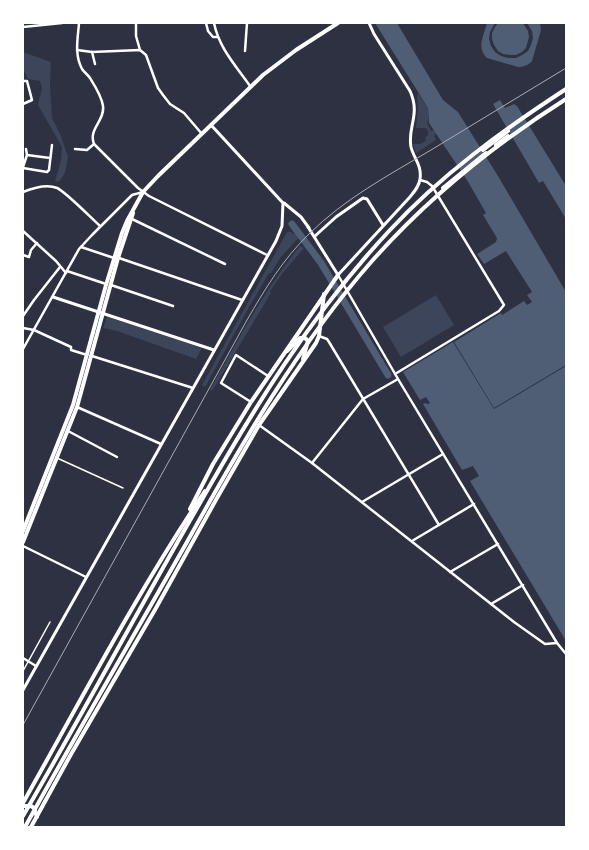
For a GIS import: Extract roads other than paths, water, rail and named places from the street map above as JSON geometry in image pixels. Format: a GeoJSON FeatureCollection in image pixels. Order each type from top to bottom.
{"type":"FeatureCollection","features":[{"type":"Feature","properties":{"kind":"highway"},"geometry":{"type":"LineString","coordinates":[[23,531],[69,417],[89,355],[127,221],[143,192],[252,85],[296,50],[338,23]]}},
{"type":"Feature","properties":{"kind":"highway"},"geometry":{"type":"LineString","coordinates":[[183,523],[302,339],[335,296],[376,247],[448,176],[518,123],[566,90]]}},
{"type":"Feature","properties":{"kind":"highway"},"geometry":{"type":"LineString","coordinates":[[23,816],[230,451],[294,348],[366,256],[420,201],[479,150],[566,90]]}},
{"type":"Feature","properties":{"kind":"highway"},"geometry":{"type":"LineString","coordinates":[[199,531],[231,462],[277,386],[342,294],[370,261],[420,208],[503,140],[566,98]]}},
{"type":"Feature","properties":{"kind":"highway"},"geometry":{"type":"LineString","coordinates":[[25,827],[234,459],[276,391],[334,308],[372,261],[420,211],[457,178],[512,135],[566,98]]}},
{"type":"Feature","properties":{"kind":"highway"},"geometry":{"type":"LineString","coordinates":[[116,258],[132,219],[134,210]]}},
{"type":"Feature","properties":{"kind":"highway"},"geometry":{"type":"LineString","coordinates":[[23,803],[138,598],[183,523],[217,458],[268,376],[338,275]]}},
{"type":"Feature","properties":{"kind":"highway"},"geometry":{"type":"LineString","coordinates":[[31,827],[259,425],[316,343],[319,336],[324,294]]}},
{"type":"Feature","properties":{"kind":"highway"},"geometry":{"type":"LineString","coordinates":[[283,354],[300,338],[305,338],[308,341],[301,363]]}},
{"type":"Feature","properties":{"kind":"highway"},"geometry":{"type":"LineString","coordinates":[[23,542],[77,407],[89,355]]}},
{"type":"Feature","properties":{"kind":"highway"},"geometry":{"type":"LineString","coordinates":[[36,779],[39,790],[48,792],[52,789]]}},
{"type":"Feature","properties":{"kind":"highway"},"geometry":{"type":"LineString","coordinates":[[23,806],[31,806],[34,808],[37,817]]}},
{"type":"Feature","properties":{"kind":"street"},"geometry":{"type":"LineString","coordinates":[[23,27],[62,23]]}},
{"type":"Feature","properties":{"kind":"street"},"geometry":{"type":"LineString","coordinates":[[79,23],[77,50],[82,68],[90,78],[103,107],[103,113],[92,138],[94,144],[143,192],[149,196],[267,254]]}},
{"type":"Feature","properties":{"kind":"street"},"geometry":{"type":"LineString","coordinates":[[136,23],[136,36],[140,50],[146,55],[158,88],[170,104],[184,113],[202,134]]}},
{"type":"Feature","properties":{"kind":"street"},"geometry":{"type":"LineString","coordinates":[[206,23],[208,31],[213,37],[217,37]]}},
{"type":"Feature","properties":{"kind":"street"},"geometry":{"type":"LineString","coordinates":[[214,23],[217,37],[225,53],[252,85]]}},
{"type":"Feature","properties":{"kind":"street"},"geometry":{"type":"LineString","coordinates":[[245,51],[247,23]]}},
{"type":"Feature","properties":{"kind":"street"},"geometry":{"type":"LineString","coordinates":[[338,275],[414,193],[420,180],[420,165],[411,146],[415,108],[414,100],[410,91],[374,34],[369,23]]}},
{"type":"Feature","properties":{"kind":"street"},"geometry":{"type":"LineString","coordinates":[[77,50],[92,52],[140,50]]}},
{"type":"Feature","properties":{"kind":"street"},"geometry":{"type":"LineString","coordinates":[[92,52],[95,64]]}},
{"type":"Feature","properties":{"kind":"street"},"geometry":{"type":"LineString","coordinates":[[23,82],[27,81],[32,100],[23,104]]}},
{"type":"Feature","properties":{"kind":"street"},"geometry":{"type":"LineString","coordinates":[[211,125],[283,203],[301,217],[315,236],[320,247]]}},
{"type":"Feature","properties":{"kind":"street"},"geometry":{"type":"LineString","coordinates":[[75,149],[87,150],[94,144]]}},
{"type":"Feature","properties":{"kind":"street"},"geometry":{"type":"LineString","coordinates":[[26,149],[23,167],[47,172],[49,170],[52,145]]}},
{"type":"Feature","properties":{"kind":"street"},"geometry":{"type":"LineString","coordinates":[[25,156],[50,158]]}},
{"type":"Feature","properties":{"kind":"street"},"geometry":{"type":"LineString","coordinates":[[395,374],[499,311],[504,305],[432,186],[425,181],[420,180]]}},
{"type":"Feature","properties":{"kind":"street"},"geometry":{"type":"LineString","coordinates":[[23,192],[34,188],[50,186],[60,189],[100,226]]}},
{"type":"Feature","properties":{"kind":"street"},"geometry":{"type":"LineString","coordinates":[[23,349],[81,247],[132,195],[143,192]]}},
{"type":"Feature","properties":{"kind":"street"},"geometry":{"type":"LineString","coordinates":[[315,236],[336,217],[363,198],[367,199],[383,225]]}},
{"type":"Feature","properties":{"kind":"street"},"geometry":{"type":"LineString","coordinates":[[23,690],[193,388],[282,226],[283,203]]}},
{"type":"Feature","properties":{"kind":"street"},"geometry":{"type":"LineString","coordinates":[[132,219],[225,264]]}},
{"type":"Feature","properties":{"kind":"street"},"geometry":{"type":"LineString","coordinates":[[308,227],[338,275],[443,454],[557,642],[566,654]]}},
{"type":"Feature","properties":{"kind":"street"},"geometry":{"type":"LineString","coordinates":[[23,231],[66,272],[173,306]]}},
{"type":"Feature","properties":{"kind":"street"},"geometry":{"type":"LineString","coordinates":[[23,255],[29,256],[31,250],[37,243]]}},
{"type":"Feature","properties":{"kind":"street"},"geometry":{"type":"LineString","coordinates":[[81,247],[242,300]]}},
{"type":"Feature","properties":{"kind":"street"},"geometry":{"type":"LineString","coordinates":[[23,316],[60,267]]}},
{"type":"Feature","properties":{"kind":"street"},"geometry":{"type":"LineString","coordinates":[[53,296],[214,350]]}},
{"type":"Feature","properties":{"kind":"street"},"geometry":{"type":"LineString","coordinates":[[23,328],[34,330],[71,347],[71,350],[193,388]]}},
{"type":"Feature","properties":{"kind":"street"},"geometry":{"type":"LineString","coordinates":[[319,336],[327,339],[329,342],[439,525]]}},
{"type":"Feature","properties":{"kind":"street"},"geometry":{"type":"LineString","coordinates":[[251,402],[221,383],[236,355],[268,376]]}},
{"type":"Feature","properties":{"kind":"street"},"geometry":{"type":"LineString","coordinates":[[312,463],[363,399],[398,379]]}},
{"type":"Feature","properties":{"kind":"street"},"geometry":{"type":"LineString","coordinates":[[77,407],[161,444]]}},
{"type":"Feature","properties":{"kind":"street"},"geometry":{"type":"LineString","coordinates":[[259,425],[312,463],[544,644],[557,642]]}},
{"type":"Feature","properties":{"kind":"street"},"geometry":{"type":"LineString","coordinates":[[68,431],[117,457]]}},
{"type":"Feature","properties":{"kind":"street"},"geometry":{"type":"LineString","coordinates":[[362,502],[443,454]]}},
{"type":"Feature","properties":{"kind":"street"},"geometry":{"type":"LineString","coordinates":[[57,458],[123,488]]}},
{"type":"Feature","properties":{"kind":"street"},"geometry":{"type":"LineString","coordinates":[[412,541],[474,504]]}},
{"type":"Feature","properties":{"kind":"street"},"geometry":{"type":"LineString","coordinates":[[450,572],[498,544]]}},
{"type":"Feature","properties":{"kind":"street"},"geometry":{"type":"LineString","coordinates":[[23,546],[86,577]]}},
{"type":"Feature","properties":{"kind":"street"},"geometry":{"type":"LineString","coordinates":[[491,604],[523,585]]}},
{"type":"Feature","properties":{"kind":"street"},"geometry":{"type":"LineString","coordinates":[[23,671],[50,622]]}},
{"type":"Feature","properties":{"kind":"street"},"geometry":{"type":"LineString","coordinates":[[23,658],[36,666]]}},
{"type":"Feature","properties":{"kind":"waterway"},"geometry":{"type":"LineString","coordinates":[[292,224],[321,263],[388,375]]}},
{"type":"Feature","properties":{"kind":"railway"},"geometry":{"type":"LineString","coordinates":[[23,725],[247,320],[268,286],[291,254],[323,221],[383,178],[566,68]]}}]}
